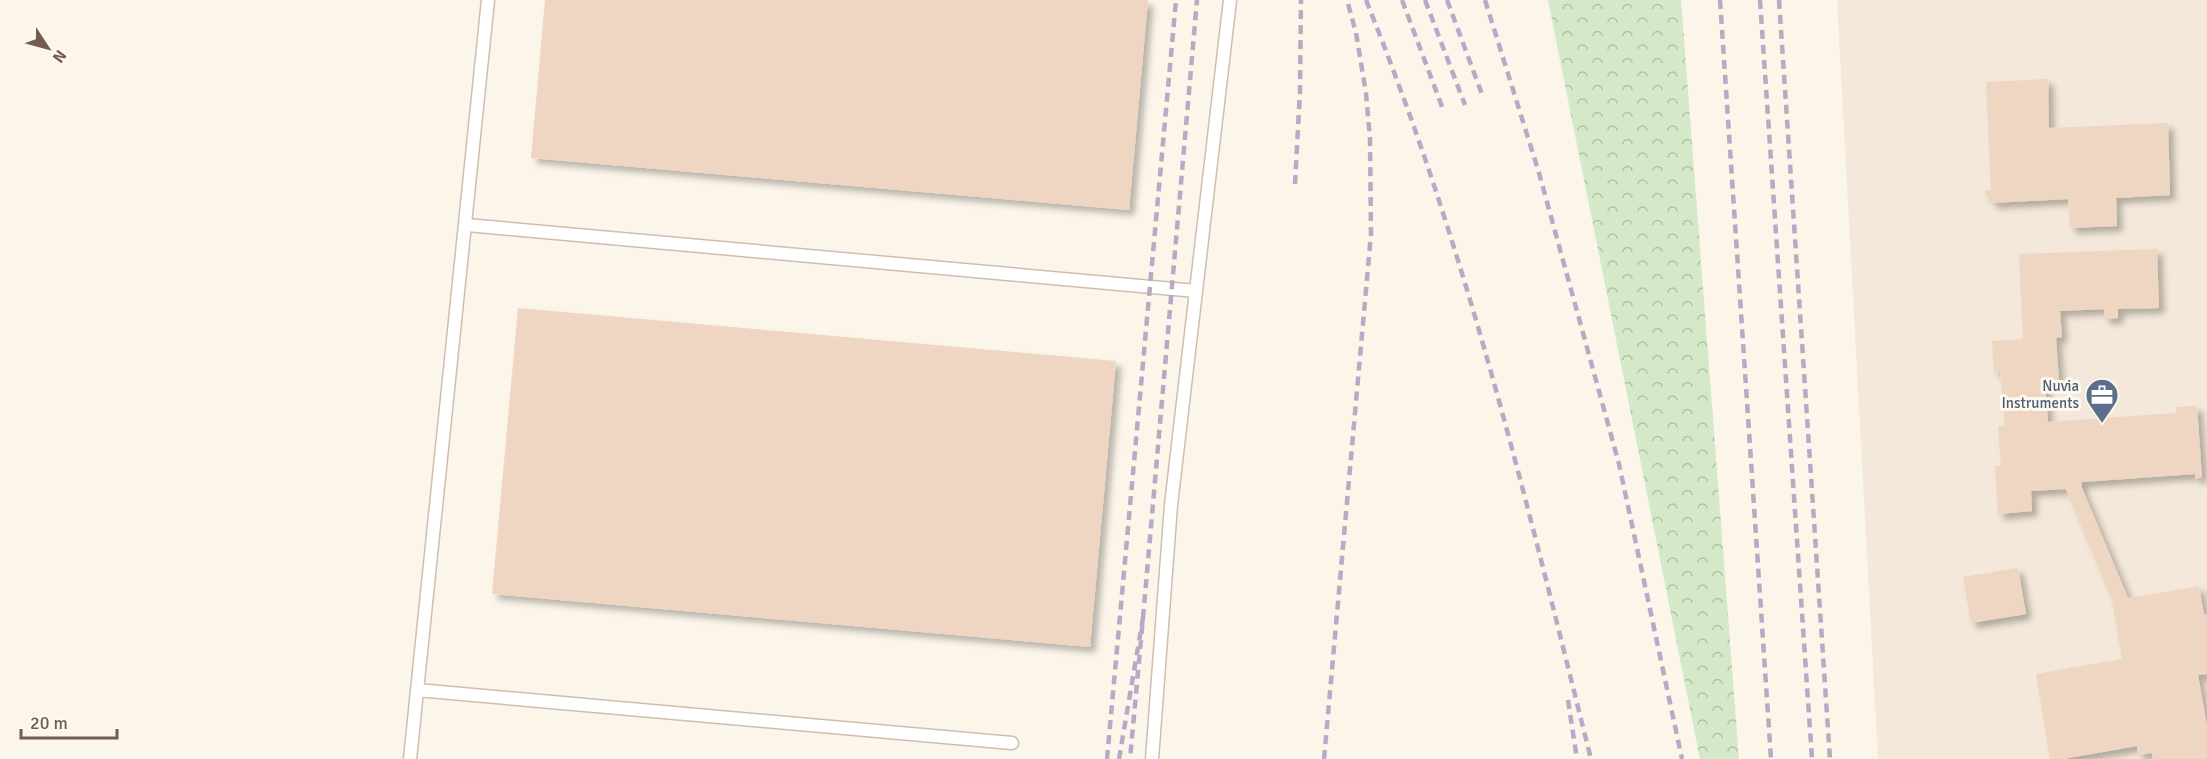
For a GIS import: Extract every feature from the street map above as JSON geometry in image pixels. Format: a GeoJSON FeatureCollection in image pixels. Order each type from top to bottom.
{"type":"FeatureCollection","features":[{"type":"Feature","properties":{"kind":"lane"},"geometry":{"type":"LineString","coordinates":[[410,759],[488,0]]}},
{"type":"Feature","properties":{"kind":"lane"},"geometry":{"type":"LineString","coordinates":[[1152,759],[1171,505],[1230,0]]}},
{"type":"Feature","properties":{"kind":"lane"},"geometry":{"type":"LineString","coordinates":[[466,225],[1196,291]]}},
{"type":"Feature","properties":{"kind":"lane"},"geometry":{"type":"LineString","coordinates":[[417,690],[1012,743]]}},
{"type":"Feature","properties":{"kind":"shaded area"},"geometry":{"type":"Polygon","coordinates":[[[1837,0],[2207,0],[2207,759],[1878,759],[1837,0]]]}},
{"type":"Feature","properties":{"kind":"green space"},"geometry":{"type":"Polygon","coordinates":[[[1548,0],[1681,0],[1739,759],[1700,759],[1548,0]]]}},
{"type":"Feature","properties":{"kind":"building"},"geometry":{"type":"Polygon","coordinates":[[[545,0],[1148,0],[1129,210],[531,158],[545,0]]]}},
{"type":"Feature","properties":{"kind":"building"},"geometry":{"type":"Polygon","coordinates":[[[2048,79],[2049,128],[2168,123],[2170,195],[2116,198],[2117,226],[2070,228],[2068,199],[1991,203],[1991,196],[1985,196],[1985,190],[1991,190],[1986,82],[2048,79]]]}},
{"type":"Feature","properties":{"kind":"building"},"geometry":{"type":"Polygon","coordinates":[[[2157,249],[2159,308],[2118,309],[2118,318],[2104,319],[2104,309],[2060,311],[2062,337],[2056,338],[2059,381],[2045,383],[2048,422],[2176,413],[2176,407],[2197,406],[2202,477],[2195,479],[2195,474],[2082,482],[2082,488],[2128,598],[2199,586],[2204,615],[2207,614],[2207,674],[2198,675],[2207,726],[2207,759],[2153,759],[2152,753],[2138,755],[2137,746],[2063,759],[2050,759],[2036,674],[2122,659],[2112,600],[2066,489],[2031,491],[2032,511],[1998,514],[1995,466],[2001,466],[1998,426],[2005,426],[2000,371],[1994,372],[1992,341],[2023,339],[2019,254],[2157,249]]]}},
{"type":"Feature","properties":{"kind":"building"},"geometry":{"type":"Polygon","coordinates":[[[518,308],[1116,361],[1090,647],[492,594],[518,308]]]}},
{"type":"Feature","properties":{"kind":"building"},"geometry":{"type":"Polygon","coordinates":[[[2018,568],[2026,614],[1971,623],[1963,577],[2018,568]]]}},
{"type":"Feature","properties":{"kind":"railway"},"geometry":{"type":"LineString","coordinates":[[1107,759],[1176,0]]}},
{"type":"Feature","properties":{"kind":"railway"},"geometry":{"type":"LineString","coordinates":[[1143,618],[1197,0]]}},
{"type":"Feature","properties":{"kind":"railway"},"geometry":{"type":"LineString","coordinates":[[1295,184],[1300,91],[1301,0]]}},
{"type":"Feature","properties":{"kind":"railway"},"geometry":{"type":"LineString","coordinates":[[1324,759],[1371,234],[1370,139],[1366,93],[1356,33],[1347,0]]}},
{"type":"Feature","properties":{"kind":"railway"},"geometry":{"type":"LineString","coordinates":[[1366,0],[1416,132],[1464,280],[1522,484],[1591,759]]}},
{"type":"Feature","properties":{"kind":"railway"},"geometry":{"type":"LineString","coordinates":[[1402,0],[1444,112]]}},
{"type":"Feature","properties":{"kind":"railway"},"geometry":{"type":"LineString","coordinates":[[1425,0],[1465,105]]}},
{"type":"Feature","properties":{"kind":"railway"},"geometry":{"type":"LineString","coordinates":[[1447,0],[1483,97]]}},
{"type":"Feature","properties":{"kind":"railway"},"geometry":{"type":"LineString","coordinates":[[1485,0],[1539,173],[1619,464],[1682,759]]}},
{"type":"Feature","properties":{"kind":"railway"},"geometry":{"type":"LineString","coordinates":[[1720,0],[1771,759]]}},
{"type":"Feature","properties":{"kind":"railway"},"geometry":{"type":"LineString","coordinates":[[1760,0],[1812,759]]}},
{"type":"Feature","properties":{"kind":"railway"},"geometry":{"type":"LineString","coordinates":[[1779,0],[1830,759]]}},
{"type":"Feature","properties":{"kind":"railway"},"geometry":{"type":"LineString","coordinates":[[1119,759],[1143,618],[1130,759]]}},
{"type":"Feature","properties":{"kind":"railway"},"geometry":{"type":"LineString","coordinates":[[1568,700],[1577,759]]}},
{"type":"Feature","properties":{"kind":"place","name":"Nuvia Instruments"},"geometry":{"type":"Point","coordinates":[2102,424]}}]}
